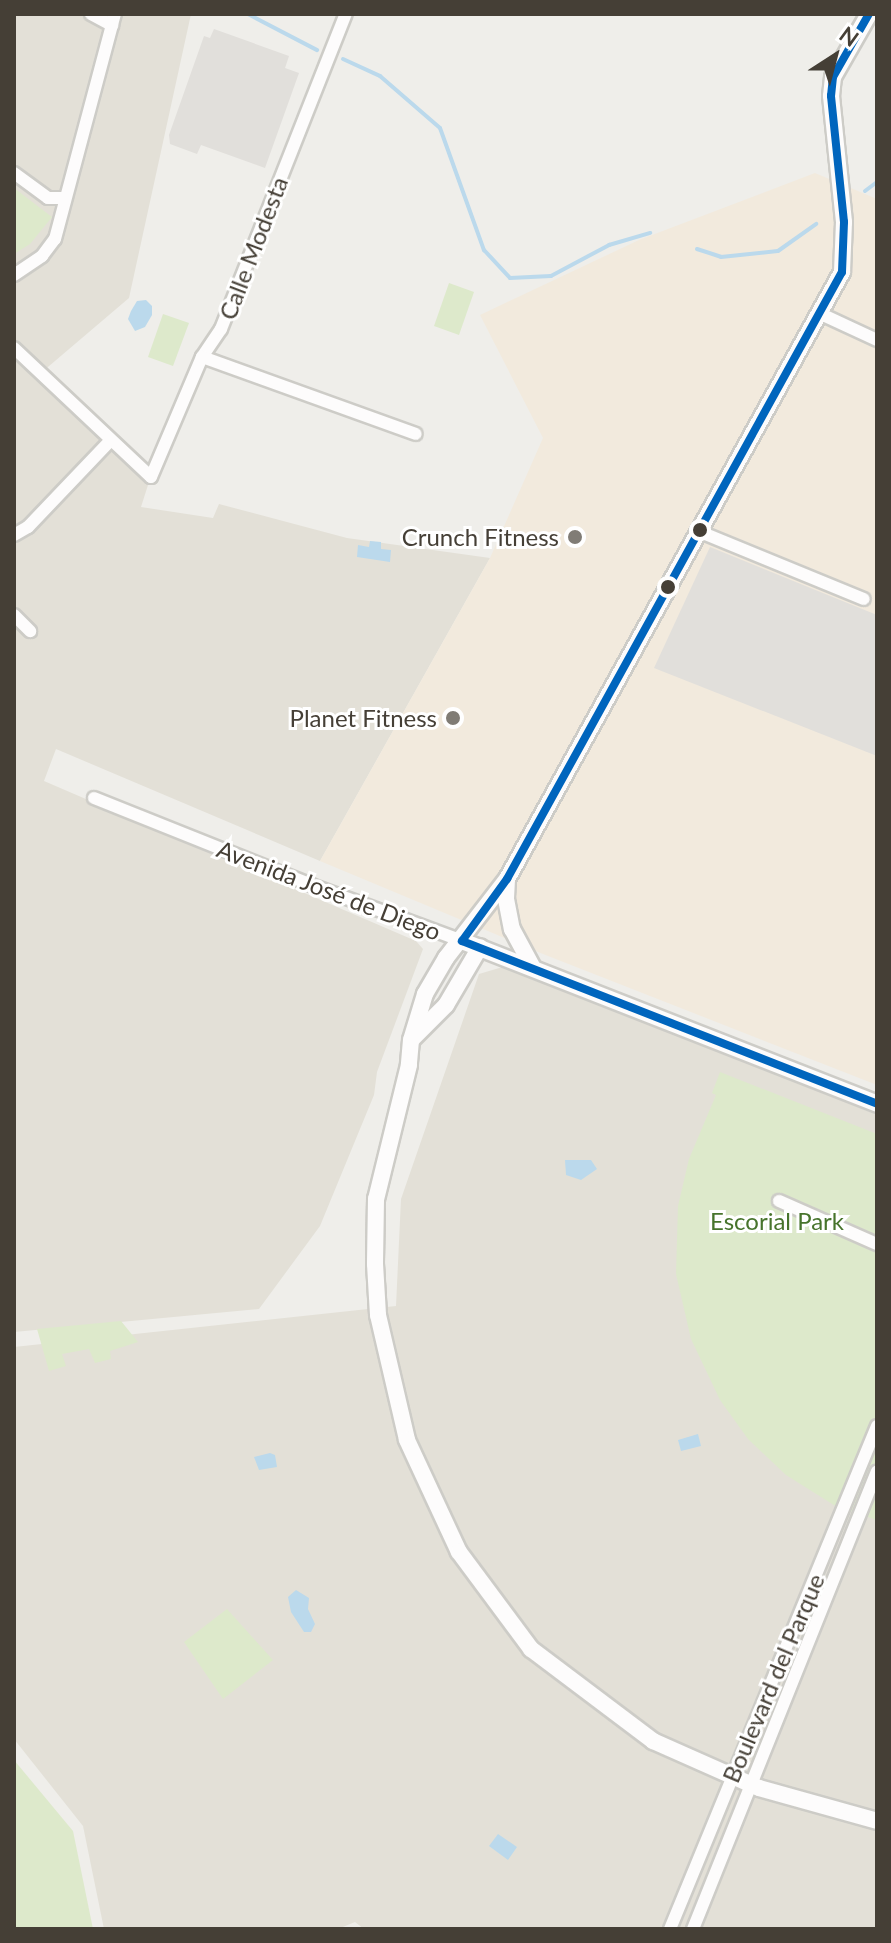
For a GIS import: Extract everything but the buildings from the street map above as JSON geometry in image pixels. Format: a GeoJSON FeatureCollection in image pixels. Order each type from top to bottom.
{"type":"FeatureCollection","features":[{"type":"Feature","properties":{"kind":"street"},"geometry":{"type":"LineString","coordinates":[[14,275],[42,256],[55,239],[113,20],[91,14]]}},
{"type":"Feature","properties":{"kind":"street","name":"Calle Modesta"},"geometry":{"type":"LineString","coordinates":[[110,441],[151,477],[202,357],[221,329],[346,14]]}},
{"type":"Feature","properties":{"kind":"street"},"geometry":{"type":"LineString","coordinates":[[867,15],[833,77],[831,96],[844,222],[842,272],[507,879],[446,958],[425,994],[411,1040],[409,1065],[376,1199],[375,1264],[378,1315],[407,1440],[459,1552],[531,1649],[629,1726],[653,1741],[750,1784],[826,1810],[877,1821]]}},
{"type":"Feature","properties":{"kind":"street"},"geometry":{"type":"LineString","coordinates":[[14,173],[48,198],[65,198]]}},
{"type":"Feature","properties":{"kind":"street"},"geometry":{"type":"LineString","coordinates":[[821,314],[877,340]]}},
{"type":"Feature","properties":{"kind":"street"},"geometry":{"type":"LineString","coordinates":[[14,348],[110,441],[28,527],[14,535]]}},
{"type":"Feature","properties":{"kind":"street"},"geometry":{"type":"LineString","coordinates":[[202,357],[416,434]]}},
{"type":"Feature","properties":{"kind":"street"},"geometry":{"type":"LineString","coordinates":[[698,531],[864,599]]}},
{"type":"Feature","properties":{"kind":"street"},"geometry":{"type":"LineString","coordinates":[[14,615],[30,631]]}},
{"type":"Feature","properties":{"kind":"street","name":"Avenida José de Diego"},"geometry":{"type":"LineString","coordinates":[[94,798],[877,1104]]}},
{"type":"Feature","properties":{"kind":"street"},"geometry":{"type":"LineString","coordinates":[[507,879],[506,899],[512,929],[533,967]]}},
{"type":"Feature","properties":{"kind":"street"},"geometry":{"type":"LineString","coordinates":[[411,1040],[446,1005],[480,947]]}},
{"type":"Feature","properties":{"kind":"street"},"geometry":{"type":"LineString","coordinates":[[779,1201],[877,1244]]}},
{"type":"Feature","properties":{"kind":"street","name":"Boulevard del Parque"},"geometry":{"type":"LineString","coordinates":[[670,1929],[877,1426]]}},
{"type":"Feature","properties":{"kind":"street","name":"Boulevard del Parque"},"geometry":{"type":"LineString","coordinates":[[693,1929],[877,1472]]}},
{"type":"Feature","properties":{"kind":"shaded area"},"geometry":{"type":"Polygon","coordinates":[[[14,14],[191,14],[129,298],[35,378],[148,485],[141,507],[213,518],[219,504],[347,538],[490,558],[320,861],[56,749],[44,781],[416,941],[423,949],[377,1072],[374,1095],[320,1226],[259,1309],[14,1332],[14,14]]]}},
{"type":"Feature","properties":{"kind":"shaded area"},"geometry":{"type":"Polygon","coordinates":[[[214,29],[289,56],[285,68],[299,73],[265,168],[201,145],[197,154],[170,144],[169,135],[204,36],[210,38],[214,29]]]}},
{"type":"Feature","properties":{"kind":"shaded area"},"geometry":{"type":"Polygon","coordinates":[[[815,173],[877,199],[877,1085],[543,954],[320,861],[490,558],[543,438],[480,315],[639,240],[815,173]]]}},
{"type":"Feature","properties":{"kind":"shaded area"},"geometry":{"type":"Polygon","coordinates":[[[710,547],[877,615],[877,756],[654,668],[710,547]]]}},
{"type":"Feature","properties":{"kind":"shaded area"},"geometry":{"type":"Polygon","coordinates":[[[506,966],[518,967],[877,1115],[877,1929],[364,1929],[355,1922],[338,1929],[104,1929],[83,1826],[14,1739],[14,1347],[396,1306],[401,1199],[479,974],[506,966]]]}},
{"type":"Feature","properties":{"kind":"green space"},"geometry":{"type":"Polygon","coordinates":[[[14,188],[52,217],[30,244],[14,254],[14,188]]]}},
{"type":"Feature","properties":{"kind":"green space"},"geometry":{"type":"Polygon","coordinates":[[[449,283],[474,292],[459,335],[434,326],[449,283]]]}},
{"type":"Feature","properties":{"kind":"green space"},"geometry":{"type":"Polygon","coordinates":[[[163,314],[189,323],[173,366],[148,357],[163,314]]]}},
{"type":"Feature","properties":{"kind":"green space","name":"Escorial Park"},"geometry":{"type":"Polygon","coordinates":[[[720,1072],[877,1134],[877,1520],[837,1507],[786,1475],[748,1439],[720,1400],[691,1339],[676,1274],[678,1206],[689,1159],[716,1095],[712,1093],[720,1072]]]}},
{"type":"Feature","properties":{"kind":"green space"},"geometry":{"type":"Polygon","coordinates":[[[121,1321],[138,1342],[110,1351],[111,1359],[95,1363],[89,1349],[62,1354],[66,1366],[49,1371],[37,1329],[121,1321]]]}},
{"type":"Feature","properties":{"kind":"green space"},"geometry":{"type":"Polygon","coordinates":[[[227,1609],[273,1660],[223,1699],[184,1642],[227,1609]]]}},
{"type":"Feature","properties":{"kind":"green space"},"geometry":{"type":"Polygon","coordinates":[[[14,1760],[73,1831],[93,1929],[14,1929],[14,1760]]]}},
{"type":"Feature","properties":{"kind":"water"},"geometry":{"type":"Polygon","coordinates":[[[146,300],[152,306],[152,315],[145,327],[135,331],[128,319],[137,301],[146,300]]]}},
{"type":"Feature","properties":{"kind":"water"},"geometry":{"type":"Polygon","coordinates":[[[370,541],[381,542],[381,549],[391,550],[390,562],[357,557],[358,545],[369,547],[370,541]]]}},
{"type":"Feature","properties":{"kind":"water"},"geometry":{"type":"Polygon","coordinates":[[[565,1160],[591,1160],[597,1169],[581,1180],[566,1175],[565,1160]]]}},
{"type":"Feature","properties":{"kind":"water"},"geometry":{"type":"Polygon","coordinates":[[[698,1434],[701,1446],[681,1451],[678,1440],[698,1434]]]}},
{"type":"Feature","properties":{"kind":"water"},"geometry":{"type":"Polygon","coordinates":[[[270,1453],[275,1455],[277,1467],[259,1470],[254,1457],[270,1453]]]}},
{"type":"Feature","properties":{"kind":"water"},"geometry":{"type":"Polygon","coordinates":[[[296,1590],[309,1598],[308,1609],[315,1624],[311,1632],[304,1632],[291,1612],[288,1597],[296,1590]]]}},
{"type":"Feature","properties":{"kind":"water"},"geometry":{"type":"Polygon","coordinates":[[[498,1834],[517,1847],[508,1860],[489,1846],[498,1834]]]}},
{"type":"Feature","properties":{"kind":"waterway"},"geometry":{"type":"LineString","coordinates":[[248,14],[317,50]]}},
{"type":"Feature","properties":{"kind":"waterway"},"geometry":{"type":"LineString","coordinates":[[343,59],[380,76],[440,128],[484,250],[510,278],[551,276],[609,245],[650,233]]}},
{"type":"Feature","properties":{"kind":"waterway"},"geometry":{"type":"LineString","coordinates":[[865,191],[877,182]]}},
{"type":"Feature","properties":{"kind":"waterway"},"geometry":{"type":"LineString","coordinates":[[697,249],[721,257],[778,251],[816,224]]}},
{"type":"Feature","properties":{"kind":"transit line"},"geometry":{"type":"LineString","coordinates":[[462,941],[507,879],[842,272],[844,222],[831,96],[833,77],[869,14]]}},
{"type":"Feature","properties":{"kind":"transit line"},"geometry":{"type":"LineString","coordinates":[[462,941],[877,1104]]}},
{"type":"Feature","properties":{"kind":"place","name":"Crunch Fitness"},"geometry":{"type":"Point","coordinates":[575,537]}},
{"type":"Feature","properties":{"kind":"place","name":"Planet Fitness"},"geometry":{"type":"Point","coordinates":[453,718]}}]}
